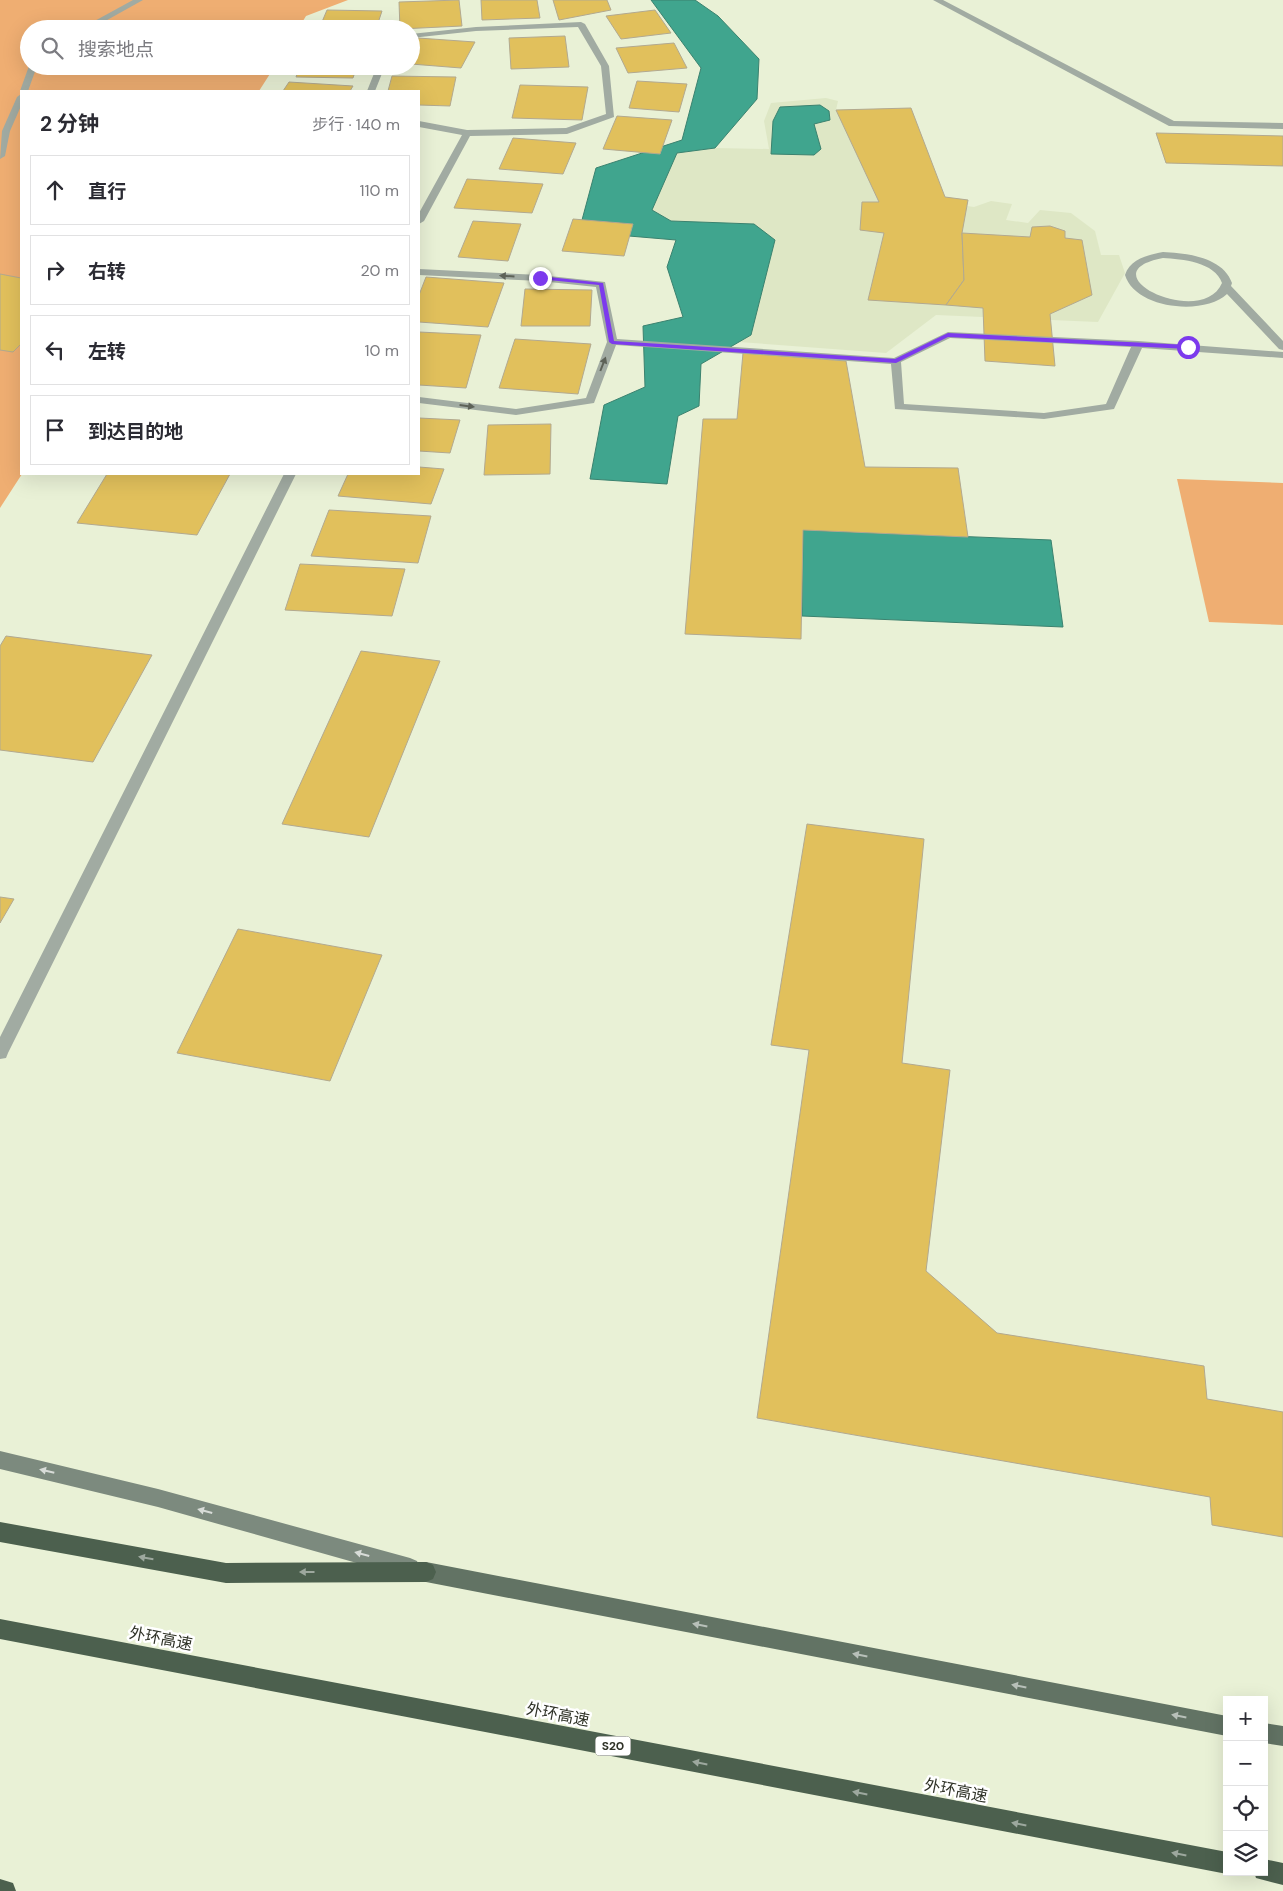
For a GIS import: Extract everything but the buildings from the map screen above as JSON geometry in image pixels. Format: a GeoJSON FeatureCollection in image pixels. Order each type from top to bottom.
{"type":"FeatureCollection","features":[{"type":"Feature","properties":{"kind":"highway"},"geometry":{"type":"LineString","coordinates":[[0,1532],[226,1572],[426,1572]]}},
{"type":"Feature","properties":{"kind":"highway","name":"外环高速"},"geometry":{"type":"LineString","coordinates":[[0,1629],[1223,1862]]}},
{"type":"Feature","properties":{"kind":"highway"},"geometry":{"type":"LineString","coordinates":[[1268,1871],[1283,1874]]}},
{"type":"Feature","properties":{"kind":"highway"},"geometry":{"type":"LineString","coordinates":[[0,1890],[5,1891]]}},
{"type":"Feature","properties":{"kind":"main road"},"geometry":{"type":"LineString","coordinates":[[426,1572],[1223,1725]]}},
{"type":"Feature","properties":{"kind":"main road"},"geometry":{"type":"LineString","coordinates":[[1268,1734],[1283,1736]]}},
{"type":"Feature","properties":{"kind":"street"},"geometry":{"type":"LineString","coordinates":[[101,20],[139,0]]}},
{"type":"Feature","properties":{"kind":"street"},"geometry":{"type":"LineString","coordinates":[[937,0],[1172,124],[1283,126]]}},
{"type":"Feature","properties":{"kind":"street"},"geometry":{"type":"LineString","coordinates":[[420,35],[476,29],[581,24],[605,66],[610,115],[567,132],[467,133],[420,124]]}},
{"type":"Feature","properties":{"kind":"street"},"geometry":{"type":"LineString","coordinates":[[24,90],[30,75]]}},
{"type":"Feature","properties":{"kind":"street"},"geometry":{"type":"LineString","coordinates":[[372,90],[378,75]]}},
{"type":"Feature","properties":{"kind":"street"},"geometry":{"type":"LineString","coordinates":[[0,156],[6,131],[20,99]]}},
{"type":"Feature","properties":{"kind":"street"},"geometry":{"type":"LineString","coordinates":[[420,219],[467,133]]}},
{"type":"Feature","properties":{"kind":"street"},"geometry":{"type":"LineString","coordinates":[[1226,287],[1222,294],[1213,300],[1200,303],[1178,303],[1156,298],[1144,292],[1134,285],[1130,276],[1132,268],[1138,262],[1156,256],[1179,255],[1209,264],[1220,271],[1225,279],[1226,287],[1283,347]]}},
{"type":"Feature","properties":{"kind":"street"},"geometry":{"type":"LineString","coordinates":[[420,272],[540,278],[601,284],[612,342],[590,401],[516,412],[420,400]]}},
{"type":"Feature","properties":{"kind":"street"},"geometry":{"type":"LineString","coordinates":[[612,342],[896,361],[948,335],[1138,344],[1283,355]]}},
{"type":"Feature","properties":{"kind":"street"},"geometry":{"type":"LineString","coordinates":[[896,361],[899,407],[1044,416],[1110,408],[1138,344]]}},
{"type":"Feature","properties":{"kind":"street"},"geometry":{"type":"LineString","coordinates":[[0,1052],[289,475]]}},
{"type":"Feature","properties":{"kind":"street"},"geometry":{"type":"LineString","coordinates":[[0,1460],[158,1498],[426,1572]]}},
{"type":"Feature","properties":{"kind":"shaded area"},"geometry":{"type":"Polygon","coordinates":[[[0,0],[348,0],[306,16],[304,20],[20,20],[20,75],[269,75],[260,90],[20,90],[21,475],[0,508],[0,0]]]}},
{"type":"Feature","properties":{"kind":"shaded area"},"geometry":{"type":"Polygon","coordinates":[[[826,98],[838,101],[836,110],[911,108],[945,197],[968,200],[967,206],[974,207],[991,201],[1012,204],[1006,220],[1028,223],[1040,210],[1071,213],[1095,231],[1101,255],[1119,255],[1125,273],[1098,322],[936,315],[886,353],[739,342],[751,335],[754,224],[671,221],[652,210],[677,153],[715,148],[769,149],[764,121],[771,103],[826,98]]]}},
{"type":"Feature","properties":{"kind":"shaded area"},"geometry":{"type":"Polygon","coordinates":[[[1177,479],[1283,483],[1283,625],[1209,622],[1177,479]]]}},
{"type":"Feature","properties":{"kind":"water"},"geometry":{"type":"Polygon","coordinates":[[[651,0],[695,0],[718,16],[759,59],[757,99],[715,148],[677,153],[652,210],[671,221],[754,224],[775,240],[751,335],[701,364],[699,406],[678,416],[667,484],[590,479],[604,405],[645,387],[643,326],[683,317],[667,267],[676,240],[629,236],[632,224],[582,220],[596,168],[682,140],[701,68],[651,0]]]}},
{"type":"Feature","properties":{"kind":"water"},"geometry":{"type":"Polygon","coordinates":[[[820,105],[829,111],[830,120],[814,124],[821,149],[814,155],[771,154],[773,121],[780,107],[820,105]]]}},
{"type":"Feature","properties":{"kind":"water"},"geometry":{"type":"Polygon","coordinates":[[[803,530],[1051,540],[1063,627],[802,616],[803,530]]]}},
{"type":"Feature","properties":{"kind":"route"},"geometry":{"type":"LineString","coordinates":[[540,278],[601,284],[612,342],[896,361],[948,335],[1188,347]]}}]}
